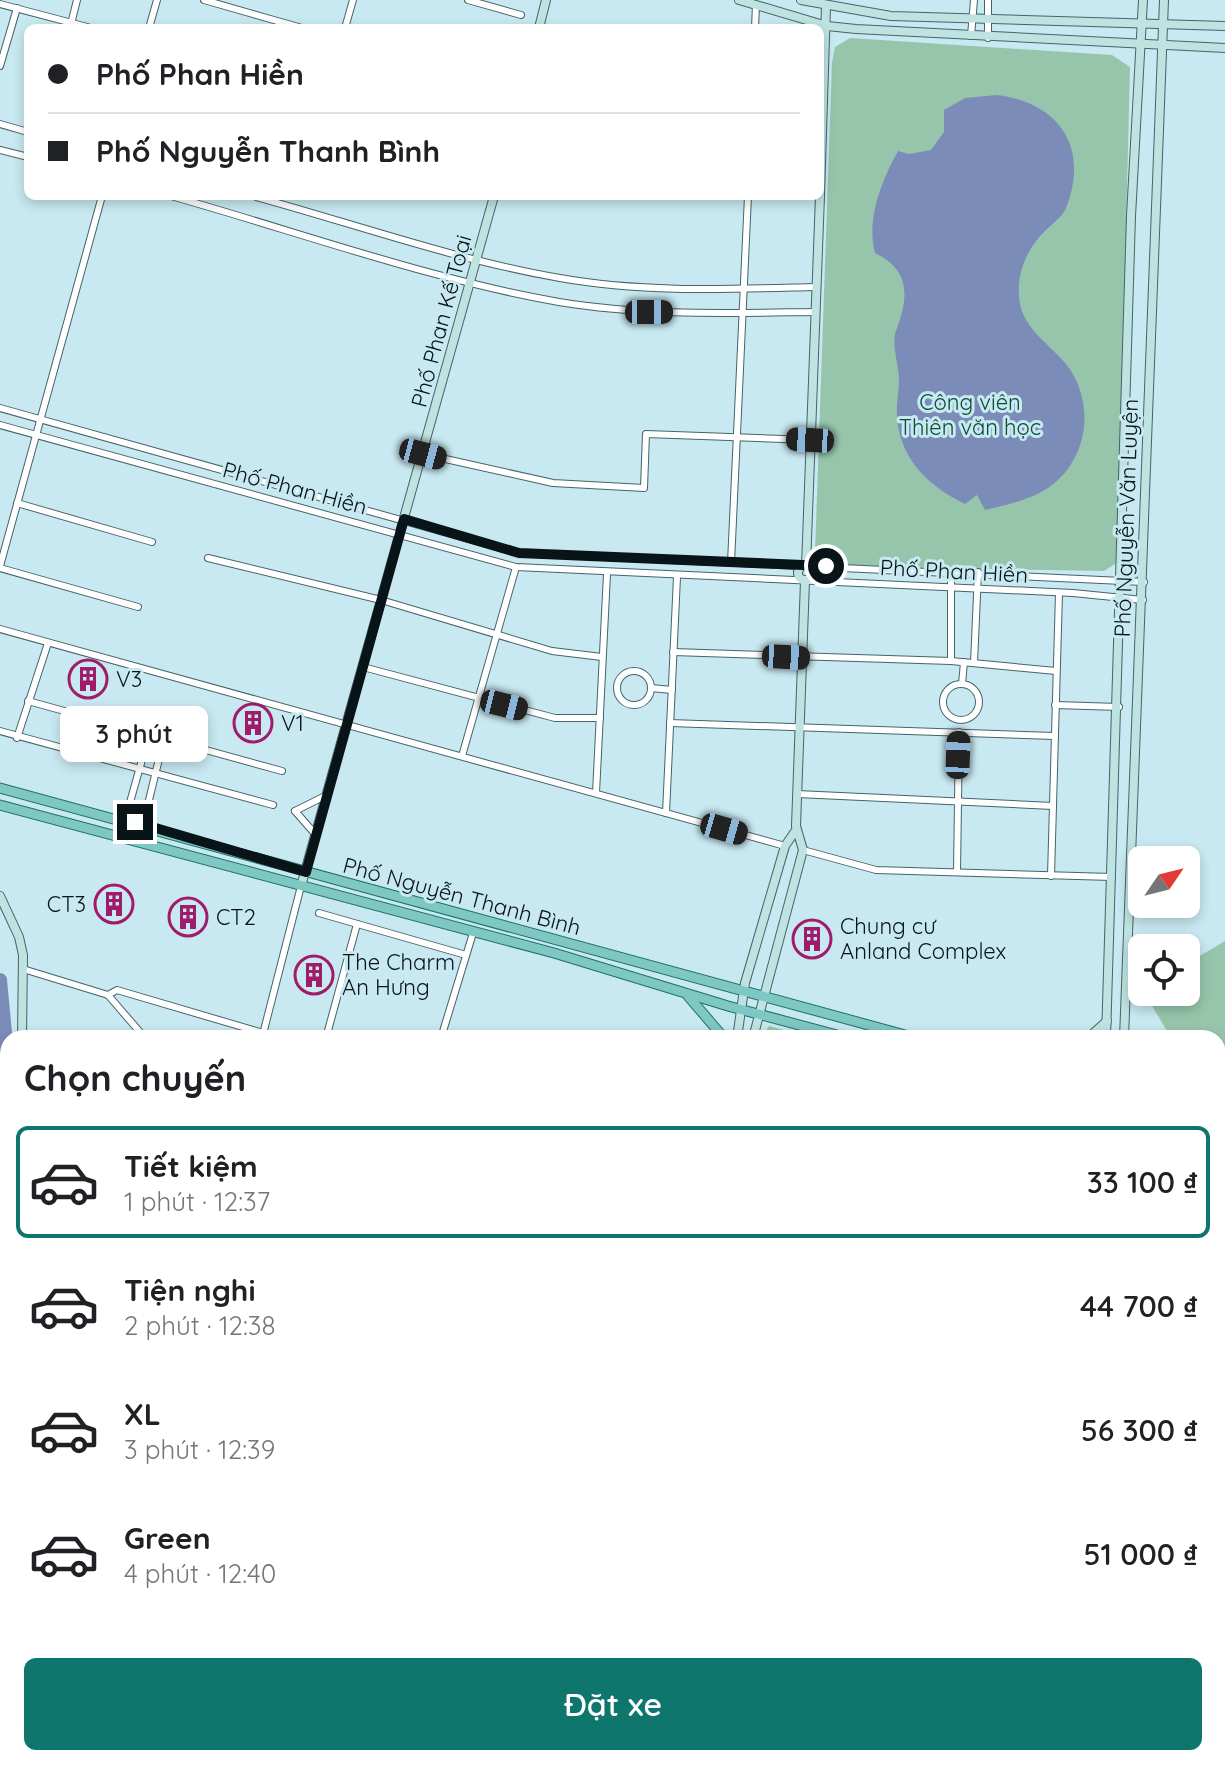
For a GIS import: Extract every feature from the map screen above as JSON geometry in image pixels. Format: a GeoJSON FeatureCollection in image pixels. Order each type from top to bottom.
{"type":"FeatureCollection","features":[{"type":"Feature","properties":{"kind":"main road"},"geometry":{"type":"LineString","coordinates":[[540,24],[546,0]]}},
{"type":"Feature","properties":{"kind":"main road"},"geometry":{"type":"LineString","coordinates":[[739,0],[820,24]]}},
{"type":"Feature","properties":{"kind":"main road"},"geometry":{"type":"LineString","coordinates":[[801,0],[891,16],[1225,26]]}},
{"type":"Feature","properties":{"kind":"main road","name":"Phố Nguyễn Văn Luyện"},"geometry":{"type":"LineString","coordinates":[[1106,1030],[1119,707],[1131,216],[1143,0]]}},
{"type":"Feature","properties":{"kind":"main road","name":"Phố Nguyễn Văn Luyện"},"geometry":{"type":"LineString","coordinates":[[1126,1030],[1164,0]]}},
{"type":"Feature","properties":{"kind":"main road"},"geometry":{"type":"LineString","coordinates":[[824,89],[826,6]]}},
{"type":"Feature","properties":{"kind":"main road"},"geometry":{"type":"LineString","coordinates":[[824,25],[971,38],[1225,48]]}},
{"type":"Feature","properties":{"kind":"main road","name":"Phố Phan Kế Toại"},"geometry":{"type":"LineString","coordinates":[[301,886],[493,200]]}},
{"type":"Feature","properties":{"kind":"main road"},"geometry":{"type":"LineString","coordinates":[[755,1030],[803,850],[796,830],[805,581],[798,573],[806,566],[820,200]]}},
{"type":"Feature","properties":{"kind":"main road","name":"Phố Nguyễn Thanh Bình"},"geometry":{"type":"LineString","coordinates":[[0,788],[887,1030]]}},
{"type":"Feature","properties":{"kind":"main road","name":"Phố Nguyễn Thanh Bình"},"geometry":{"type":"LineString","coordinates":[[0,805],[819,1030]]}},
{"type":"Feature","properties":{"kind":"main road"},"geometry":{"type":"LineString","coordinates":[[738,1030],[743,991],[785,846],[796,830]]}},
{"type":"Feature","properties":{"kind":"main road"},"geometry":{"type":"LineString","coordinates":[[785,846],[803,850]]}},
{"type":"Feature","properties":{"kind":"main road"},"geometry":{"type":"LineString","coordinates":[[0,896],[19,937],[23,969],[22,1030]]}},
{"type":"Feature","properties":{"kind":"main road"},"geometry":{"type":"LineString","coordinates":[[685,993],[717,1030]]}},
{"type":"Feature","properties":{"kind":"main road"},"geometry":{"type":"LineString","coordinates":[[1097,1030],[1107,1021]]}},
{"type":"Feature","properties":{"kind":"street"},"geometry":{"type":"LineString","coordinates":[[71,24],[77,0]]}},
{"type":"Feature","properties":{"kind":"street"},"geometry":{"type":"LineString","coordinates":[[150,24],[157,0]]}},
{"type":"Feature","properties":{"kind":"street"},"geometry":{"type":"LineString","coordinates":[[204,0],[288,24]]}},
{"type":"Feature","properties":{"kind":"street"},"geometry":{"type":"LineString","coordinates":[[346,24],[353,0]]}},
{"type":"Feature","properties":{"kind":"street"},"geometry":{"type":"LineString","coordinates":[[468,0],[521,15]]}},
{"type":"Feature","properties":{"kind":"street"},"geometry":{"type":"LineString","coordinates":[[971,38],[974,0]]}},
{"type":"Feature","properties":{"kind":"street"},"geometry":{"type":"LineString","coordinates":[[988,0],[988,38]]}},
{"type":"Feature","properties":{"kind":"street"},"geometry":{"type":"LineString","coordinates":[[0,4],[68,24]]}},
{"type":"Feature","properties":{"kind":"street"},"geometry":{"type":"LineString","coordinates":[[755,24],[756,5]]}},
{"type":"Feature","properties":{"kind":"street"},"geometry":{"type":"LineString","coordinates":[[0,66],[17,8]]}},
{"type":"Feature","properties":{"kind":"street"},"geometry":{"type":"LineString","coordinates":[[0,124],[24,131]]}},
{"type":"Feature","properties":{"kind":"street"},"geometry":{"type":"LineString","coordinates":[[0,150],[24,156]]}},
{"type":"Feature","properties":{"kind":"street"},"geometry":{"type":"LineString","coordinates":[[101,200],[0,567],[138,607]]}},
{"type":"Feature","properties":{"kind":"street"},"geometry":{"type":"LineString","coordinates":[[185,200],[469,283],[560,302],[649,312],[815,312]]}},
{"type":"Feature","properties":{"kind":"street"},"geometry":{"type":"LineString","coordinates":[[267,200],[476,260],[560,279],[744,289],[816,287]]}},
{"type":"Feature","properties":{"kind":"street"},"geometry":{"type":"LineString","coordinates":[[292,207],[294,200]]}},
{"type":"Feature","properties":{"kind":"street"},"geometry":{"type":"LineString","coordinates":[[731,563],[748,200]]}},
{"type":"Feature","properties":{"kind":"street","name":"Phố Phan Hiền"},"geometry":{"type":"LineString","coordinates":[[0,408],[519,553],[1144,582]]}},
{"type":"Feature","properties":{"kind":"street","name":"Phố Phan Hiền"},"geometry":{"type":"LineString","coordinates":[[0,425],[516,567],[607,574],[1059,593],[1143,600]]}},
{"type":"Feature","properties":{"kind":"street"},"geometry":{"type":"LineString","coordinates":[[423,454],[553,483],[644,488],[646,434],[810,440]]}},
{"type":"Feature","properties":{"kind":"street"},"geometry":{"type":"LineString","coordinates":[[17,503],[152,542]]}},
{"type":"Feature","properties":{"kind":"street"},"geometry":{"type":"LineString","coordinates":[[208,558],[381,600],[552,651],[602,657]]}},
{"type":"Feature","properties":{"kind":"street"},"geometry":{"type":"LineString","coordinates":[[462,756],[516,567]]}},
{"type":"Feature","properties":{"kind":"street"},"geometry":{"type":"LineString","coordinates":[[951,571],[951,661]]}},
{"type":"Feature","properties":{"kind":"street"},"geometry":{"type":"LineString","coordinates":[[974,663],[978,572]]}},
{"type":"Feature","properties":{"kind":"street"},"geometry":{"type":"LineString","coordinates":[[596,793],[607,574]]}},
{"type":"Feature","properties":{"kind":"street"},"geometry":{"type":"LineString","coordinates":[[666,813],[677,577]]}},
{"type":"Feature","properties":{"kind":"street"},"geometry":{"type":"LineString","coordinates":[[1051,876],[1059,593]]}},
{"type":"Feature","properties":{"kind":"street"},"geometry":{"type":"LineString","coordinates":[[0,629],[785,846]]}},
{"type":"Feature","properties":{"kind":"street"},"geometry":{"type":"LineString","coordinates":[[17,738],[48,643]]}},
{"type":"Feature","properties":{"kind":"street"},"geometry":{"type":"LineString","coordinates":[[673,652],[951,661],[1056,671]]}},
{"type":"Feature","properties":{"kind":"street"},"geometry":{"type":"LineString","coordinates":[[962,684],[964,662]]}},
{"type":"Feature","properties":{"kind":"street"},"geometry":{"type":"LineString","coordinates":[[363,667],[555,718],[600,718]]}},
{"type":"Feature","properties":{"kind":"street"},"geometry":{"type":"LineString","coordinates":[[634,670],[644,673],[651,688],[645,702],[634,705],[624,702],[617,686],[623,674],[634,670]]}},
{"type":"Feature","properties":{"kind":"street"},"geometry":{"type":"LineString","coordinates":[[962,684],[972,688],[979,697],[979,708],[972,718],[961,721],[950,717],[944,708],[944,696],[951,687],[962,684]]}},
{"type":"Feature","properties":{"kind":"street"},"geometry":{"type":"LineString","coordinates":[[601,688],[617,686]]}},
{"type":"Feature","properties":{"kind":"street"},"geometry":{"type":"LineString","coordinates":[[651,688],[672,690]]}},
{"type":"Feature","properties":{"kind":"street"},"geometry":{"type":"LineString","coordinates":[[28,701],[282,771]]}},
{"type":"Feature","properties":{"kind":"street"},"geometry":{"type":"LineString","coordinates":[[1055,705],[1119,707]]}},
{"type":"Feature","properties":{"kind":"street"},"geometry":{"type":"LineString","coordinates":[[670,723],[1055,736]]}},
{"type":"Feature","properties":{"kind":"street"},"geometry":{"type":"LineString","coordinates":[[0,731],[273,805]]}},
{"type":"Feature","properties":{"kind":"street"},"geometry":{"type":"LineString","coordinates":[[957,872],[959,732]]}},
{"type":"Feature","properties":{"kind":"street"},"geometry":{"type":"LineString","coordinates":[[125,820],[149,735]]}},
{"type":"Feature","properties":{"kind":"street"},"geometry":{"type":"LineString","coordinates":[[143,825],[164,738]]}},
{"type":"Feature","properties":{"kind":"street"},"geometry":{"type":"LineString","coordinates":[[797,794],[1053,806]]}},
{"type":"Feature","properties":{"kind":"street"},"geometry":{"type":"LineString","coordinates":[[316,835],[295,811],[327,795]]}},
{"type":"Feature","properties":{"kind":"street"},"geometry":{"type":"LineString","coordinates":[[803,850],[876,870],[1112,877]]}},
{"type":"Feature","properties":{"kind":"street"},"geometry":{"type":"LineString","coordinates":[[264,1030],[301,886]]}},
{"type":"Feature","properties":{"kind":"street"},"geometry":{"type":"LineString","coordinates":[[319,913],[466,955]]}},
{"type":"Feature","properties":{"kind":"street"},"geometry":{"type":"LineString","coordinates":[[328,1030],[357,924]]}},
{"type":"Feature","properties":{"kind":"street"},"geometry":{"type":"LineString","coordinates":[[443,1030],[473,933]]}},
{"type":"Feature","properties":{"kind":"street"},"geometry":{"type":"LineString","coordinates":[[23,969],[108,995],[138,1030]]}},
{"type":"Feature","properties":{"kind":"street"},"geometry":{"type":"LineString","coordinates":[[108,995],[117,990],[243,1030]]}},
{"type":"Feature","properties":{"kind":"green space","name":"Công viên Thiên văn học"},"geometry":{"type":"Polygon","coordinates":[[[850,38],[1112,55],[1130,67],[1118,557],[1115,564],[1104,571],[826,566],[815,552],[832,63],[835,47],[850,38]]]}},
{"type":"Feature","properties":{"kind":"green space"},"geometry":{"type":"Polygon","coordinates":[[[1225,941],[1225,1030],[1166,1030],[1152,1006],[1200,1006],[1200,956],[1225,941]]]}},
{"type":"Feature","properties":{"kind":"water"},"geometry":{"type":"Polygon","coordinates":[[[997,95],[1037,107],[1064,132],[1071,148],[1074,166],[1066,208],[1029,252],[1022,269],[1019,296],[1030,326],[1076,379],[1082,395],[1084,430],[1072,462],[1048,488],[1033,496],[985,510],[977,495],[965,504],[939,489],[918,470],[904,446],[897,417],[899,380],[894,342],[903,308],[904,287],[896,268],[875,253],[873,227],[881,187],[898,151],[909,154],[931,150],[944,132],[944,110],[965,98],[997,95]]]}},
{"type":"Feature","properties":{"kind":"waterway"},"geometry":{"type":"LineString","coordinates":[[0,980],[5,1030]]}},
{"type":"Feature","properties":{"kind":"place","name":"V3"},"geometry":{"type":"Point","coordinates":[88,679]}},
{"type":"Feature","properties":{"kind":"place","name":"V1"},"geometry":{"type":"Point","coordinates":[253,723]}},
{"type":"Feature","properties":{"kind":"place","name":"CT3"},"geometry":{"type":"Point","coordinates":[114,904]}},
{"type":"Feature","properties":{"kind":"place","name":"CT2"},"geometry":{"type":"Point","coordinates":[188,917]}},
{"type":"Feature","properties":{"kind":"place","name":"Chung cư Anland Complex"},"geometry":{"type":"Point","coordinates":[812,939]}},
{"type":"Feature","properties":{"kind":"place","name":"The Charm An Hưng"},"geometry":{"type":"Point","coordinates":[314,975]}},
{"type":"Feature","properties":{"kind":"route"},"geometry":{"type":"LineString","coordinates":[[135,822],[306,872],[404,519],[519,553],[826,566]]}}]}
